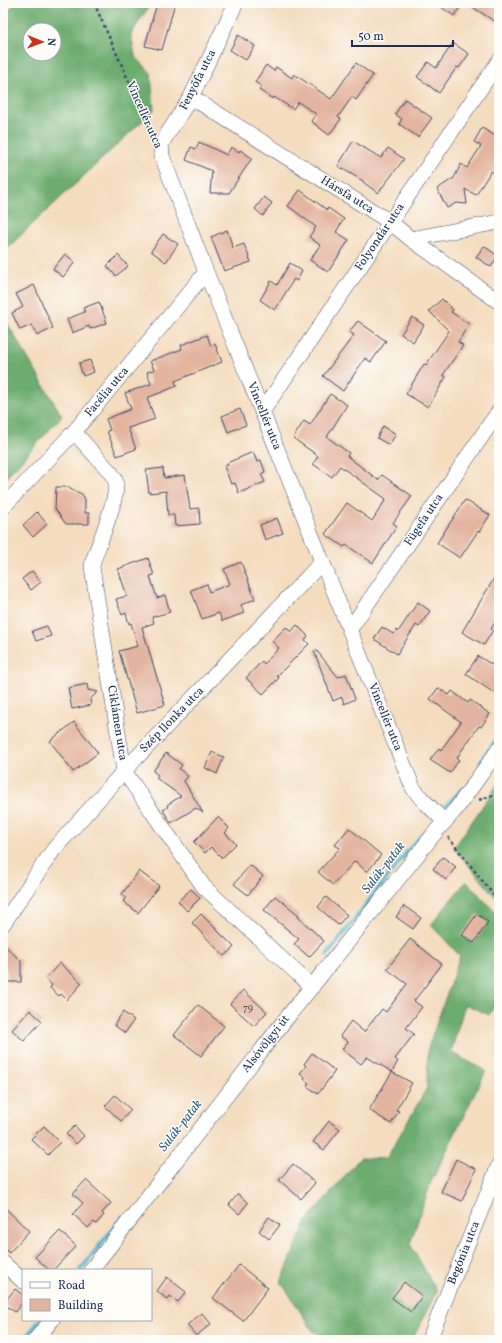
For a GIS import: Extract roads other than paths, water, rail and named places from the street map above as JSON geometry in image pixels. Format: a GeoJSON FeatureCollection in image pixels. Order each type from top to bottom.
{"type":"FeatureCollection","features":[{"type":"Feature","properties":{"kind":"street","name":"Fenyőfa utca"},"geometry":{"type":"LineString","coordinates":[[162,156],[161,144],[191,97],[233,5]]}},
{"type":"Feature","properties":{"kind":"street","name":"Folyondár utca"},"geometry":{"type":"LineString","coordinates":[[262,412],[499,61]]}},
{"type":"Feature","properties":{"kind":"street","name":"Hársfa utca"},"geometry":{"type":"LineString","coordinates":[[191,97],[390,222],[411,239],[499,302]]}},
{"type":"Feature","properties":{"kind":"street","name":"Vincellér utca"},"geometry":{"type":"LineString","coordinates":[[162,156],[206,272],[413,788],[441,825]]}},
{"type":"Feature","properties":{"kind":"street"},"geometry":{"type":"LineString","coordinates":[[411,239],[499,222]]}},
{"type":"Feature","properties":{"kind":"street","name":"Facélia utca"},"geometry":{"type":"LineString","coordinates":[[3,507],[74,432],[206,272]]}},
{"type":"Feature","properties":{"kind":"street","name":"Fügefa utca"},"geometry":{"type":"LineString","coordinates":[[350,629],[499,411]]}},
{"type":"Feature","properties":{"kind":"street","name":"Ciklámen utca"},"geometry":{"type":"LineString","coordinates":[[74,432],[111,473],[115,479],[116,485],[112,506],[92,567],[124,771],[204,887],[312,987]]}},
{"type":"Feature","properties":{"kind":"street","name":"Szép Ilonka utca"},"geometry":{"type":"LineString","coordinates":[[3,924],[54,849],[124,771],[322,562]]}},
{"type":"Feature","properties":{"kind":"street","name":"Alsóvölgyi út"},"geometry":{"type":"LineString","coordinates":[[92,1269],[285,1020],[441,825],[456,809],[499,749]]}},
{"type":"Feature","properties":{"kind":"street","name":"Begónia utca"},"geometry":{"type":"LineString","coordinates":[[429,1340],[499,1165]]}},
{"type":"Feature","properties":{"kind":"street"},"geometry":{"type":"LineString","coordinates":[[3,1263],[22,1280]]}},
{"type":"Feature","properties":{"kind":"street"},"geometry":{"type":"LineString","coordinates":[[35,1340],[51,1321]]}},
{"type":"Feature","properties":{"kind":"waterway","name":"Sulák-patak"},"geometry":{"type":"LineString","coordinates":[[480,763],[499,735]]}},
{"type":"Feature","properties":{"kind":"waterway","name":"Sulák-patak"},"geometry":{"type":"LineString","coordinates":[[447,805],[461,790]]}},
{"type":"Feature","properties":{"kind":"waterway","name":"Sulák-patak"},"geometry":{"type":"LineString","coordinates":[[327,955],[425,831]]}},
{"type":"Feature","properties":{"kind":"waterway","name":"Sulák-patak"},"geometry":{"type":"LineString","coordinates":[[81,1269],[123,1216]]}},
{"type":"Feature","properties":{"kind":"waterway"},"geometry":{"type":"LineString","coordinates":[[23,1340],[39,1321]]}}]}
